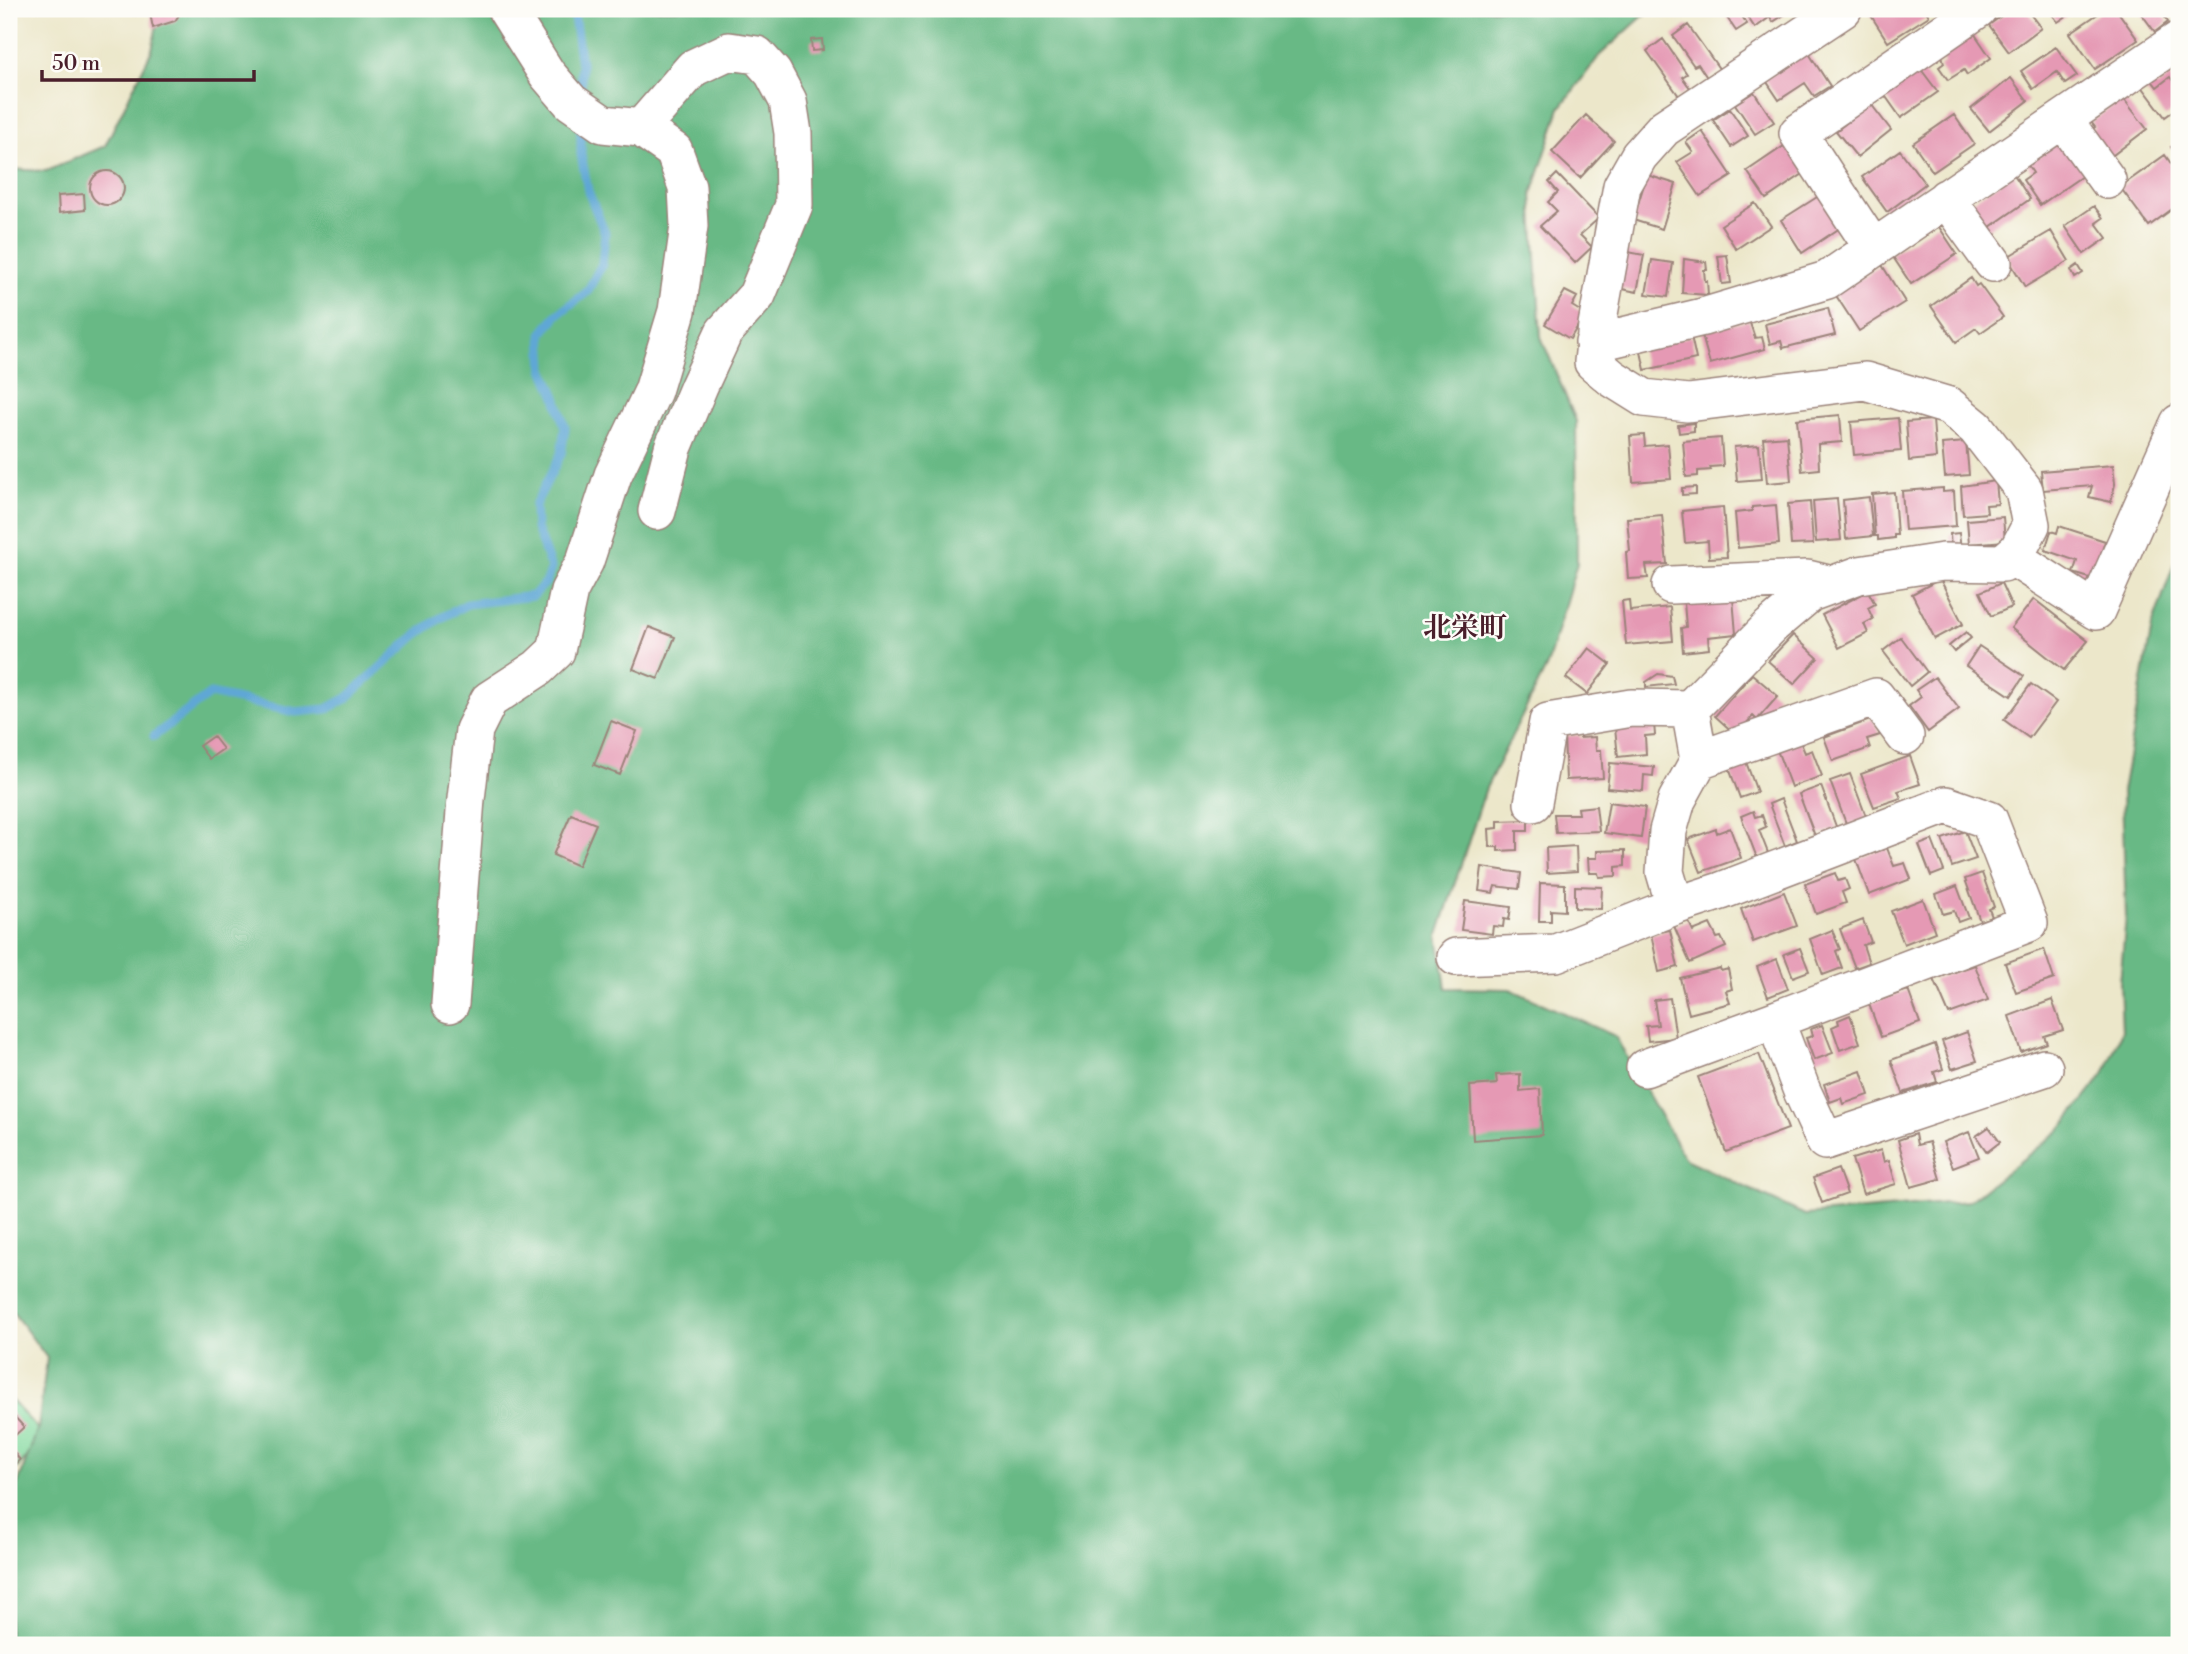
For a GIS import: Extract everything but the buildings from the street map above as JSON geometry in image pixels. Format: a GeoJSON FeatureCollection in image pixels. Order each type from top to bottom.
{"type":"FeatureCollection","features":[{"type":"Feature","properties":{"kind":"street"},"geometry":{"type":"LineString","coordinates":[[450,1004],[474,730],[489,700],[537,668],[556,651],[569,591],[585,561],[613,475],[653,391],[677,311],[689,226],[687,187],[674,151],[641,128],[603,124],[571,102],[547,74],[506,9]]}},
{"type":"Feature","properties":{"kind":"street"},"geometry":{"type":"LineString","coordinates":[[1533,803],[1548,722],[1631,708],[1690,709],[1771,626],[1810,593],[1859,575],[1943,562],[2003,564],[2018,550],[2031,525],[2024,490],[1976,428],[1949,406],[1865,382],[1688,403],[1644,398],[1612,378],[1593,362],[1594,343],[1622,186],[1639,156],[1664,128],[1843,9]]}},
{"type":"Feature","properties":{"kind":"street"},"geometry":{"type":"LineString","coordinates":[[1873,248],[1798,133],[1978,9]]}},
{"type":"Feature","properties":{"kind":"street"},"geometry":{"type":"LineString","coordinates":[[1594,343],[1703,317],[1827,280],[2179,40]]}},
{"type":"Feature","properties":{"kind":"street"},"geometry":{"type":"LineString","coordinates":[[641,128],[693,68],[729,51],[757,55],[773,74],[788,101],[793,132],[794,205],[757,295],[724,332],[699,386],[673,448],[657,511]]}},
{"type":"Feature","properties":{"kind":"street"},"geometry":{"type":"LineString","coordinates":[[2063,119],[2107,180]]}},
{"type":"Feature","properties":{"kind":"street"},"geometry":{"type":"LineString","coordinates":[[1946,198],[1993,262]]}},
{"type":"Feature","properties":{"kind":"street"},"geometry":{"type":"LineString","coordinates":[[2011,556],[2095,611],[2179,423]]}},
{"type":"Feature","properties":{"kind":"street"},"geometry":{"type":"LineString","coordinates":[[1671,585],[1807,579],[1832,585]]}},
{"type":"Feature","properties":{"kind":"street"},"geometry":{"type":"LineString","coordinates":[[1699,761],[1875,697],[1905,736]]}},
{"type":"Feature","properties":{"kind":"street"},"geometry":{"type":"LineString","coordinates":[[1675,906],[1665,872],[1668,831],[1677,800],[1699,761],[1690,709]]}},
{"type":"Feature","properties":{"kind":"street"},"geometry":{"type":"LineString","coordinates":[[1456,957],[1556,953],[1946,805],[1989,820],[2028,923],[1645,1069]]}},
{"type":"Feature","properties":{"kind":"street"},"geometry":{"type":"LineString","coordinates":[[1775,1020],[1802,1091],[1825,1141],[2044,1069]]}},
{"type":"Feature","properties":{"kind":"green space"},"geometry":{"type":"Polygon","coordinates":[[[160,9],[1651,9],[1600,55],[1560,108],[1532,194],[1541,337],[1576,421],[1577,563],[1547,666],[1486,788],[1438,935],[1446,988],[1510,989],[1615,1036],[1685,1159],[1805,1215],[1969,1201],[2059,1131],[2104,1074],[2122,1031],[2120,982],[2126,916],[2122,791],[2152,626],[2179,550],[2179,1645],[9,1645],[9,1502],[38,1428],[47,1358],[9,1307],[9,169],[46,171],[105,146],[152,50],[160,9]]]}},
{"type":"Feature","properties":{"kind":"green space"},"geometry":{"type":"Polygon","coordinates":[[[9,1398],[46,1438],[9,1477],[9,1398]]]}},
{"type":"Feature","properties":{"kind":"waterway"},"geometry":{"type":"LineString","coordinates":[[573,9],[581,64],[581,96]]}},
{"type":"Feature","properties":{"kind":"waterway"},"geometry":{"type":"LineString","coordinates":[[154,736],[210,694],[296,712],[327,709],[347,698],[416,635],[439,619],[467,604],[533,596],[546,582],[551,568],[536,528],[535,505],[561,454],[565,428],[544,369],[542,334],[557,315],[587,292],[602,264],[605,233],[588,191],[581,154],[581,121]]}},
{"type":"Feature","properties":{"kind":"district","name":"北栄町"},"geometry":{"type":"Point","coordinates":[1465,627]}}]}
